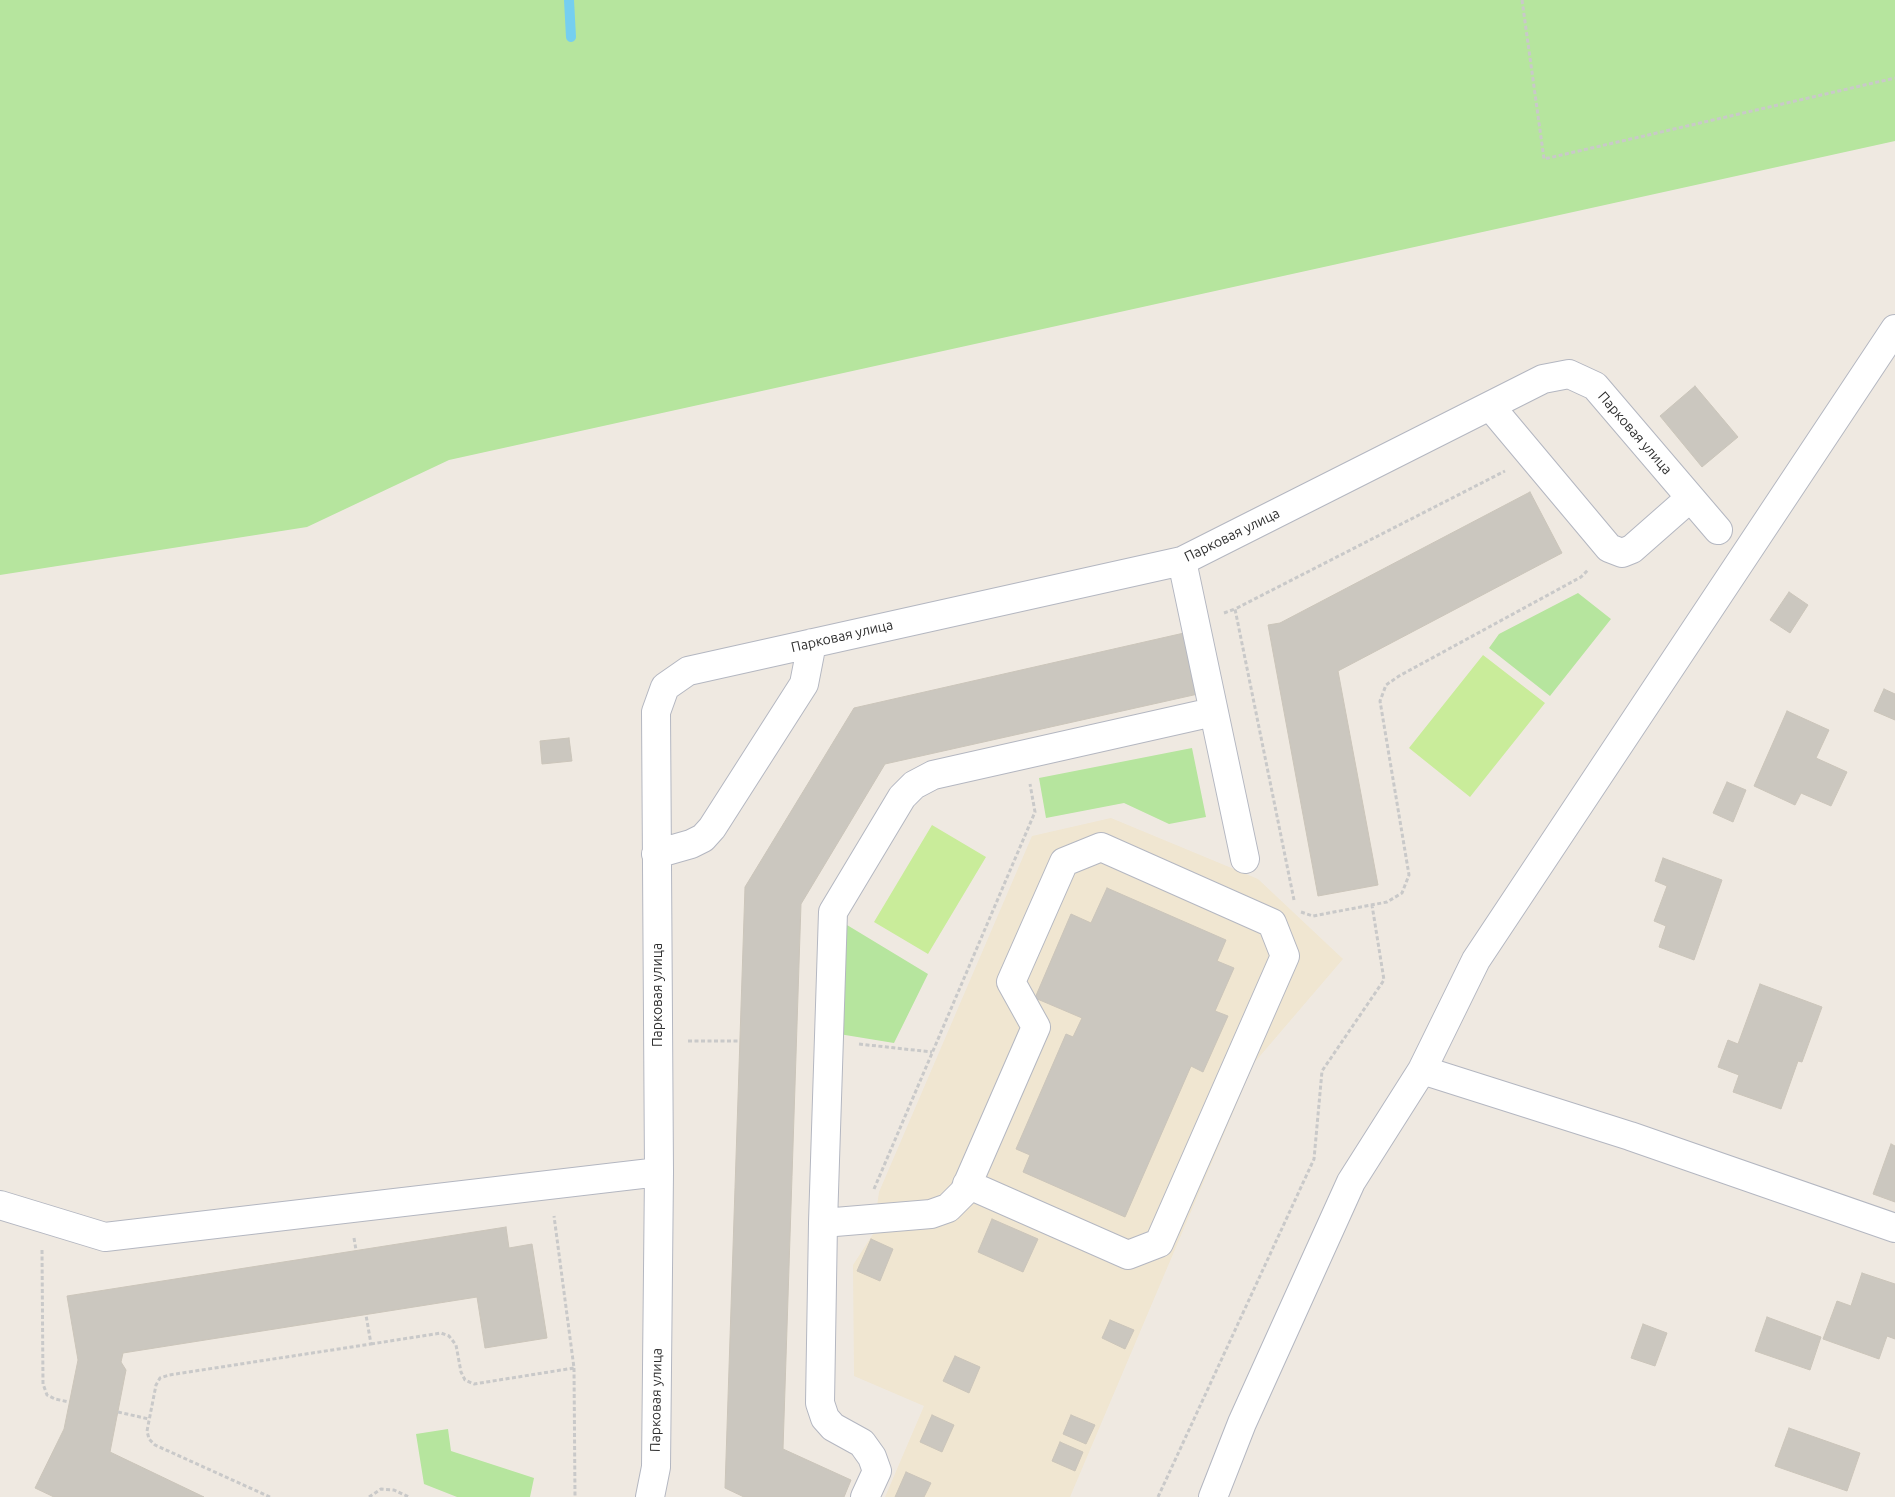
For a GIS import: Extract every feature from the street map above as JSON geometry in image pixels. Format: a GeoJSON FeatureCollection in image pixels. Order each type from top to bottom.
{"type":"FeatureCollection","features":[{"type":"Feature","properties":{"kind":"street"},"geometry":{"type":"LineString","coordinates":[[1213,1497],[1242,1423],[1351,1182],[1422,1070],[1476,960],[1895,329]]}},
{"type":"Feature","properties":{"kind":"street","name":"Парковая улица"},"geometry":{"type":"LineString","coordinates":[[650,1497],[656,1467],[659,1172],[656,712],[665,687],[688,671],[1182,561],[1543,380],[1570,374],[1594,386],[1718,530]]}},
{"type":"Feature","properties":{"kind":"street"},"geometry":{"type":"LineString","coordinates":[[1490,406],[1609,548],[1622,554],[1632,549],[1690,498]]}},
{"type":"Feature","properties":{"kind":"street"},"geometry":{"type":"LineString","coordinates":[[1182,561],[1245,859]]}},
{"type":"Feature","properties":{"kind":"street"},"geometry":{"type":"LineString","coordinates":[[656,854],[692,844],[703,838],[712,828],[804,684],[812,643]]}},
{"type":"Feature","properties":{"kind":"street"},"geometry":{"type":"LineString","coordinates":[[865,1497],[877,1472],[872,1457],[862,1443],[833,1427],[825,1418],[820,1403],[823,1223],[833,912],[902,798],[914,785],[933,775],[1213,712]]}},
{"type":"Feature","properties":{"kind":"street"},"geometry":{"type":"LineString","coordinates":[[823,1223],[931,1214],[948,1208],[964,1192],[967,1184],[1036,1027],[1011,982],[1064,862],[1101,847],[1272,923],[1285,956],[1160,1243],[1128,1255],[967,1184]]}},
{"type":"Feature","properties":{"kind":"street"},"geometry":{"type":"LineString","coordinates":[[1422,1070],[1630,1136],[1895,1228]]}},
{"type":"Feature","properties":{"kind":"street"},"geometry":{"type":"LineString","coordinates":[[0,1205],[105,1237],[659,1172]]}},
{"type":"Feature","properties":{"kind":"path"},"geometry":{"type":"LineString","coordinates":[[1522,0],[1544,159],[1895,78]]}},
{"type":"Feature","properties":{"kind":"path"},"geometry":{"type":"LineString","coordinates":[[1296,904],[1292,897],[1234,608],[1533,457]]}},
{"type":"Feature","properties":{"kind":"path"},"geometry":{"type":"LineString","coordinates":[[1300,911],[1313,916],[1387,902],[1402,893],[1409,874],[1380,701],[1386,685],[1581,577],[1609,548]]}},
{"type":"Feature","properties":{"kind":"path"},"geometry":{"type":"LineString","coordinates":[[861,1219],[1035,812],[1024,755]]}},
{"type":"Feature","properties":{"kind":"path"},"geometry":{"type":"LineString","coordinates":[[1158,1497],[1314,1159],[1322,1071],[1384,980],[1372,905]]}},
{"type":"Feature","properties":{"kind":"path"},"geometry":{"type":"LineString","coordinates":[[830,1040],[932,1052]]}},
{"type":"Feature","properties":{"kind":"path"},"geometry":{"type":"LineString","coordinates":[[658,1041],[740,1041]]}},
{"type":"Feature","properties":{"kind":"path"},"geometry":{"type":"LineString","coordinates":[[550,1185],[574,1368],[575,1497]]}},
{"type":"Feature","properties":{"kind":"path"},"geometry":{"type":"LineString","coordinates":[[42,1218],[43,1384],[47,1395],[69,1402]]}},
{"type":"Feature","properties":{"kind":"path"},"geometry":{"type":"LineString","coordinates":[[366,1315],[371,1344]]}},
{"type":"Feature","properties":{"kind":"path"},"geometry":{"type":"LineString","coordinates":[[270,1497],[154,1445],[148,1439],[149,1419],[156,1385],[160,1378],[169,1374],[440,1334],[449,1336],[456,1345],[461,1372],[465,1380],[474,1384],[574,1368]]}},
{"type":"Feature","properties":{"kind":"path"},"geometry":{"type":"LineString","coordinates":[[118,1412],[149,1419]]}},
{"type":"Feature","properties":{"kind":"path"},"geometry":{"type":"LineString","coordinates":[[370,1497],[381,1489],[394,1490],[409,1497]]}},
{"type":"Feature","properties":{"kind":"shaded area"},"geometry":{"type":"Polygon","coordinates":[[[1111,818],[1258,879],[1343,959],[1254,1063],[1070,1497],[885,1497],[924,1406],[854,1376],[853,1265],[873,1234],[879,1192],[1032,836],[1111,818]]]}},
{"type":"Feature","properties":{"kind":"green space"},"geometry":{"type":"Polygon","coordinates":[[[0,0],[1895,0],[1895,141],[449,460],[307,527],[0,575],[0,0]]]}},
{"type":"Feature","properties":{"kind":"green space"},"geometry":{"type":"Polygon","coordinates":[[[1578,593],[1611,619],[1550,696],[1489,648],[1499,634],[1578,593]]]}},
{"type":"Feature","properties":{"kind":"green space"},"geometry":{"type":"Polygon","coordinates":[[[1483,655],[1545,703],[1470,797],[1409,748],[1483,655]]]}},
{"type":"Feature","properties":{"kind":"green space"},"geometry":{"type":"Polygon","coordinates":[[[1192,748],[1206,817],[1169,824],[1124,803],[1046,818],[1039,778],[1192,748]]]}},
{"type":"Feature","properties":{"kind":"green space"},"geometry":{"type":"Polygon","coordinates":[[[932,825],[986,857],[928,954],[874,922],[932,825]]]}},
{"type":"Feature","properties":{"kind":"green space"},"geometry":{"type":"Polygon","coordinates":[[[847,925],[928,974],[894,1043],[839,1034],[847,925]]]}},
{"type":"Feature","properties":{"kind":"green space"},"geometry":{"type":"Polygon","coordinates":[[[448,1429],[451,1451],[534,1478],[530,1497],[457,1497],[424,1484],[416,1434],[448,1429]]]}},
{"type":"Feature","properties":{"kind":"building"},"geometry":{"type":"Polygon","coordinates":[[[1695,386],[1738,437],[1702,467],[1660,416],[1695,386]]]}},
{"type":"Feature","properties":{"kind":"building"},"geometry":{"type":"Polygon","coordinates":[[[1530,492],[1562,553],[1338,671],[1378,885],[1318,896],[1268,625],[1280,623],[1530,492]]]}},
{"type":"Feature","properties":{"kind":"building"},"geometry":{"type":"Polygon","coordinates":[[[1789,592],[1808,605],[1790,633],[1770,620],[1789,592]]]}},
{"type":"Feature","properties":{"kind":"building"},"geometry":{"type":"Polygon","coordinates":[[[1184,633],[1198,694],[885,764],[801,904],[783,1449],[851,1480],[844,1497],[744,1497],[725,1488],[745,887],[854,708],[1184,633]]]}},
{"type":"Feature","properties":{"kind":"building"},"geometry":{"type":"Polygon","coordinates":[[[1884,689],[1895,694],[1895,720],[1874,711],[1884,689]]]}},
{"type":"Feature","properties":{"kind":"building"},"geometry":{"type":"Polygon","coordinates":[[[1787,711],[1829,730],[1816,758],[1847,772],[1831,806],[1801,793],[1795,805],[1754,786],[1787,711]]]}},
{"type":"Feature","properties":{"kind":"building"},"geometry":{"type":"Polygon","coordinates":[[[569,738],[572,761],[542,764],[540,741],[569,738]]]}},
{"type":"Feature","properties":{"kind":"building"},"geometry":{"type":"Polygon","coordinates":[[[1727,782],[1746,790],[1733,822],[1713,813],[1727,782]]]}},
{"type":"Feature","properties":{"kind":"building"},"geometry":{"type":"Polygon","coordinates":[[[1663,858],[1722,880],[1694,960],[1659,947],[1666,926],[1654,921],[1667,886],[1655,881],[1663,858]]]}},
{"type":"Feature","properties":{"kind":"building"},"geometry":{"type":"Polygon","coordinates":[[[1107,888],[1226,940],[1217,961],[1234,968],[1215,1011],[1228,1016],[1203,1072],[1191,1066],[1125,1217],[1023,1172],[1030,1155],[1016,1149],[1066,1034],[1073,1037],[1082,1018],[1035,998],[1071,914],[1091,923],[1107,888]]]}},
{"type":"Feature","properties":{"kind":"building"},"geometry":{"type":"Polygon","coordinates":[[[1760,984],[1822,1007],[1802,1062],[1798,1061],[1781,1109],[1733,1092],[1739,1075],[1718,1067],[1728,1040],[1738,1044],[1760,984]]]}},
{"type":"Feature","properties":{"kind":"building"},"geometry":{"type":"Polygon","coordinates":[[[1891,1144],[1895,1146],[1895,1202],[1873,1194],[1891,1144]]]}},
{"type":"Feature","properties":{"kind":"building"},"geometry":{"type":"Polygon","coordinates":[[[992,1219],[1038,1239],[1023,1272],[978,1252],[992,1219]]]}},
{"type":"Feature","properties":{"kind":"building"},"geometry":{"type":"Polygon","coordinates":[[[506,1227],[509,1248],[532,1244],[547,1338],[485,1348],[477,1297],[123,1353],[121,1362],[126,1370],[110,1452],[204,1497],[54,1497],[35,1488],[64,1429],[78,1360],[67,1296],[506,1227]]]}},
{"type":"Feature","properties":{"kind":"building"},"geometry":{"type":"Polygon","coordinates":[[[871,1239],[893,1249],[880,1281],[857,1271],[871,1239]]]}},
{"type":"Feature","properties":{"kind":"building"},"geometry":{"type":"Polygon","coordinates":[[[1862,1273],[1895,1284],[1895,1339],[1887,1336],[1879,1359],[1823,1339],[1837,1301],[1851,1306],[1862,1273]]]}},
{"type":"Feature","properties":{"kind":"building"},"geometry":{"type":"Polygon","coordinates":[[[1767,1317],[1821,1337],[1810,1370],[1755,1351],[1767,1317]]]}},
{"type":"Feature","properties":{"kind":"building"},"geometry":{"type":"Polygon","coordinates":[[[1110,1320],[1134,1330],[1125,1349],[1102,1338],[1110,1320]]]}},
{"type":"Feature","properties":{"kind":"building"},"geometry":{"type":"Polygon","coordinates":[[[1643,1324],[1667,1333],[1655,1366],[1631,1358],[1643,1324]]]}},
{"type":"Feature","properties":{"kind":"building"},"geometry":{"type":"Polygon","coordinates":[[[955,1356],[980,1367],[969,1393],[943,1381],[955,1356]]]}},
{"type":"Feature","properties":{"kind":"building"},"geometry":{"type":"Polygon","coordinates":[[[932,1415],[954,1425],[942,1452],[920,1442],[932,1415]]]}},
{"type":"Feature","properties":{"kind":"building"},"geometry":{"type":"Polygon","coordinates":[[[1071,1415],[1095,1425],[1086,1444],[1063,1434],[1071,1415]]]}},
{"type":"Feature","properties":{"kind":"building"},"geometry":{"type":"Polygon","coordinates":[[[1789,1428],[1860,1453],[1847,1491],[1775,1466],[1789,1428]]]}},
{"type":"Feature","properties":{"kind":"building"},"geometry":{"type":"Polygon","coordinates":[[[1060,1442],[1083,1452],[1075,1471],[1052,1461],[1060,1442]]]}},
{"type":"Feature","properties":{"kind":"building"},"geometry":{"type":"Polygon","coordinates":[[[906,1472],[931,1483],[924,1497],[895,1497],[906,1472]]]}},
{"type":"Feature","properties":{"kind":"waterway"},"geometry":{"type":"LineString","coordinates":[[569,0],[571,37]]}}]}
